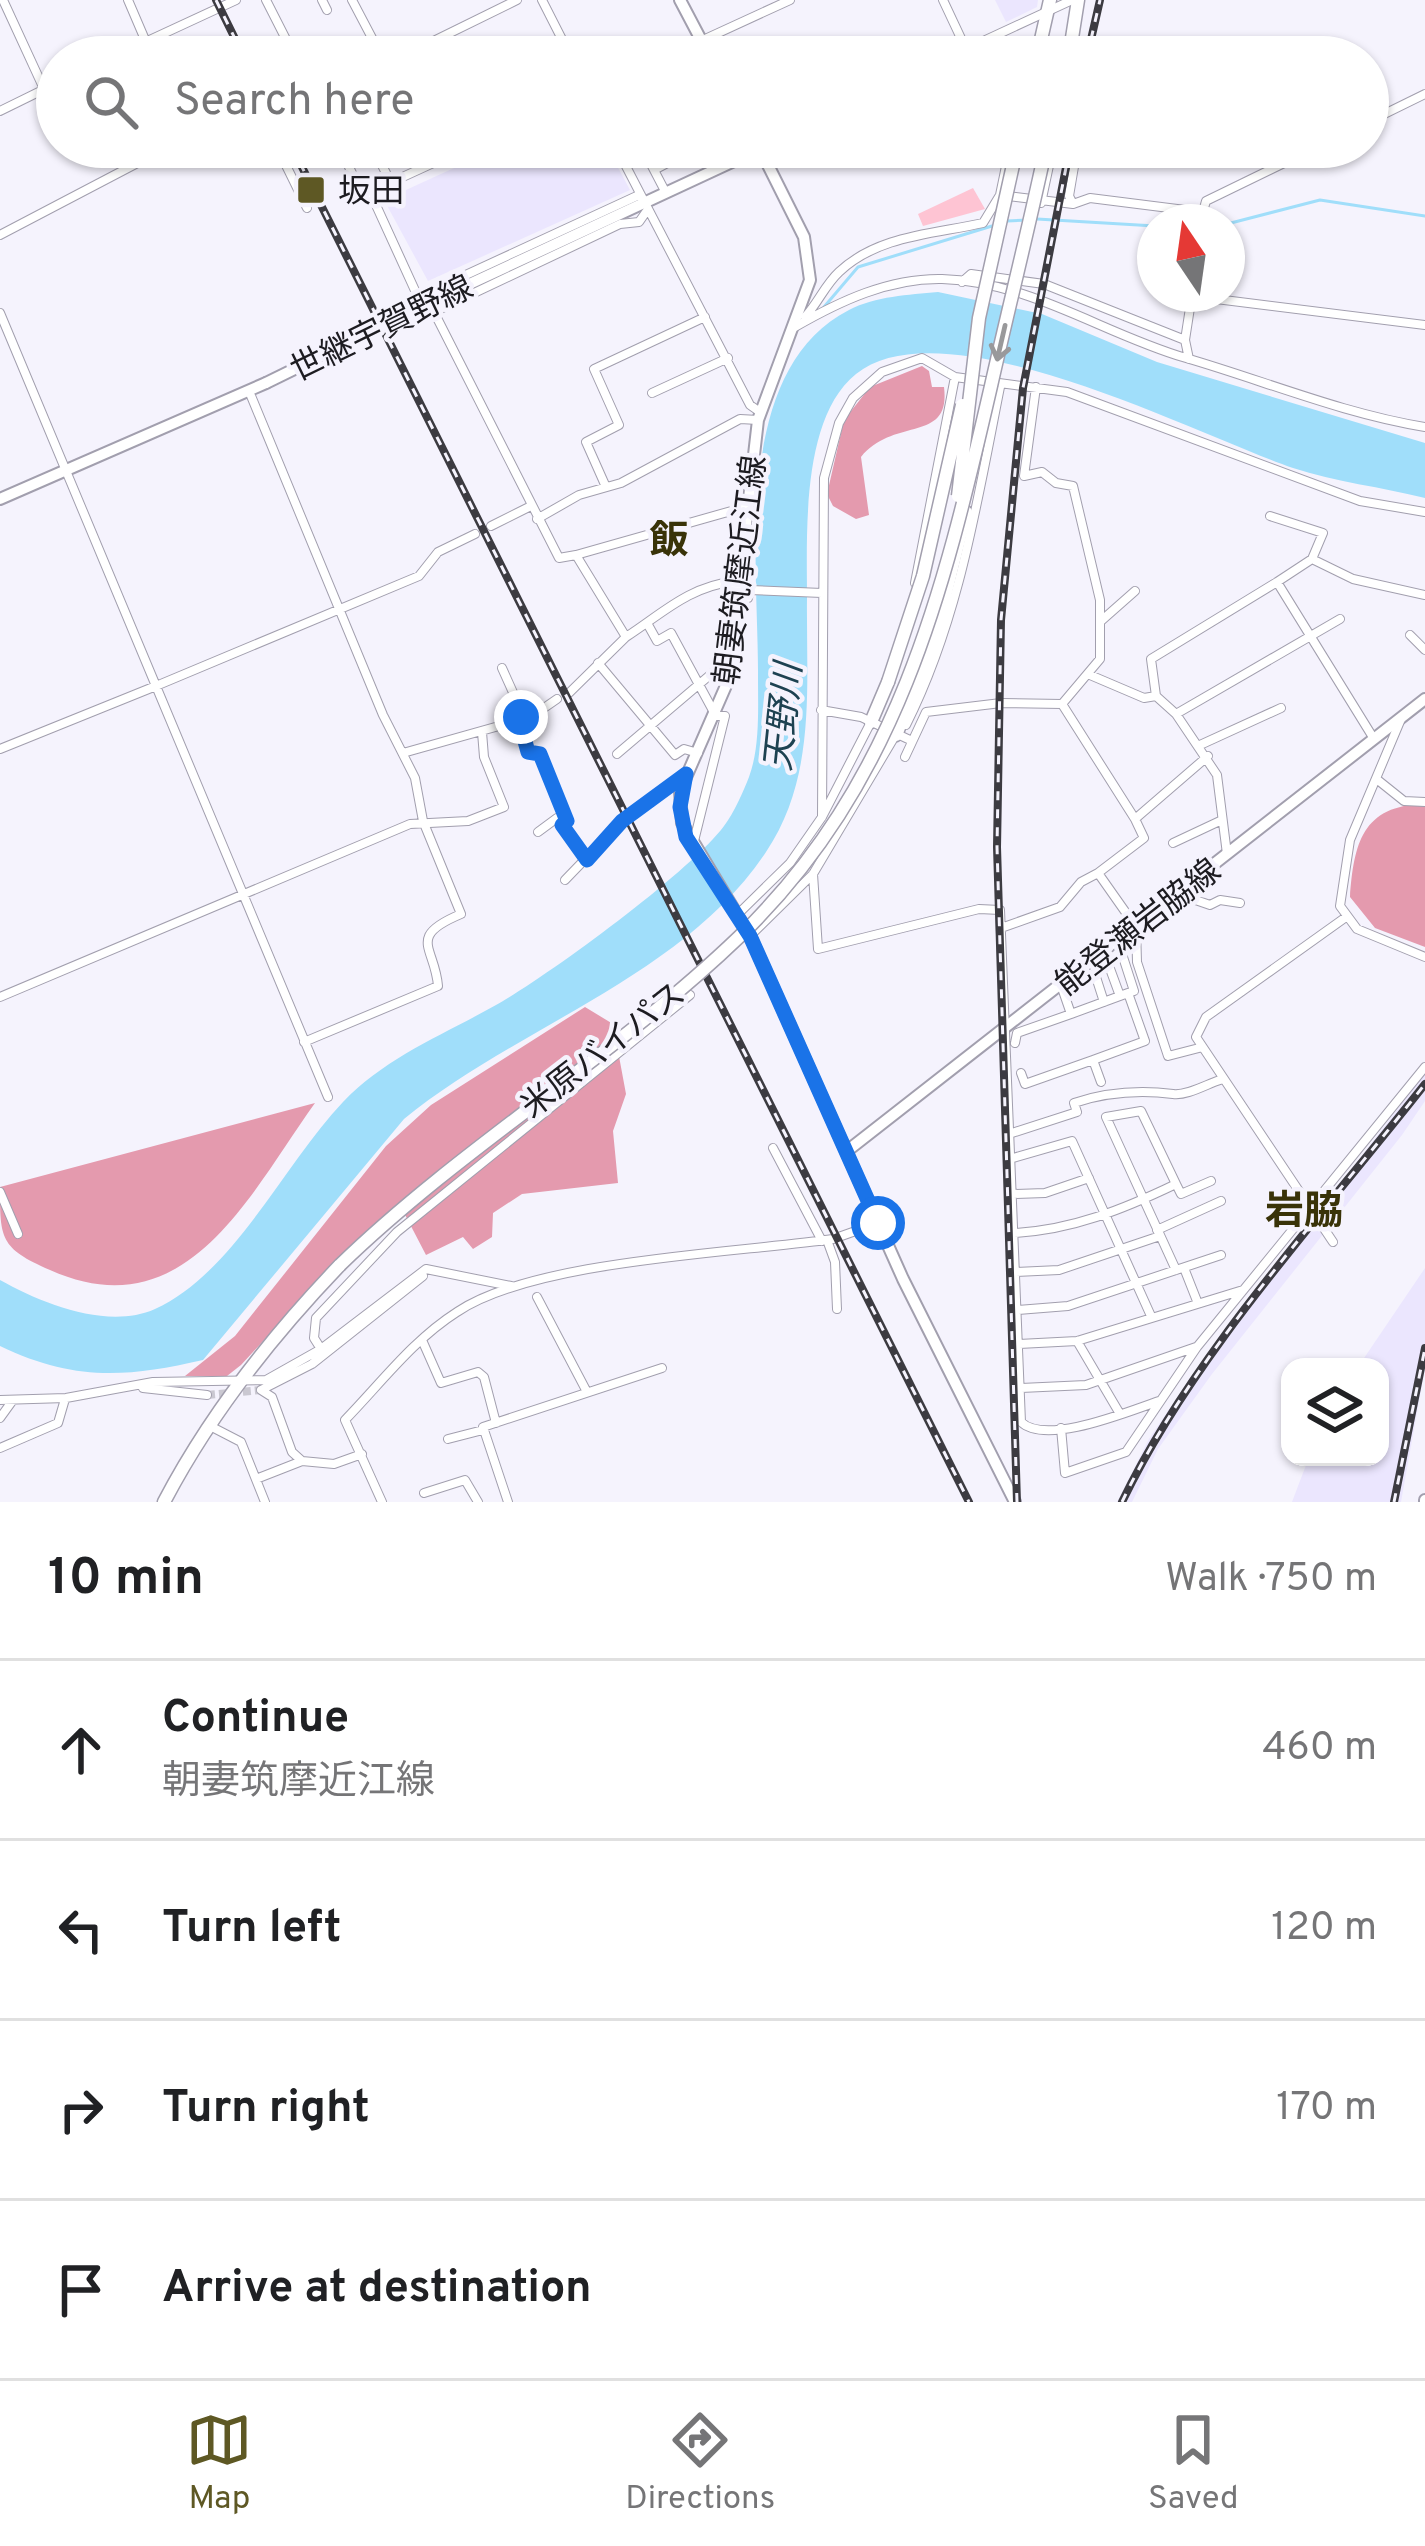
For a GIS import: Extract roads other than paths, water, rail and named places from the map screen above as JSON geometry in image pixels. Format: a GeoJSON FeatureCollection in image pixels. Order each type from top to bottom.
{"type":"FeatureCollection","features":[{"type":"Feature","properties":{"kind":"highway"},"geometry":{"type":"LineString","coordinates":[[1072,36],[1075,0]]}},
{"type":"Feature","properties":{"kind":"highway"},"geometry":{"type":"LineString","coordinates":[[1041,36],[1048,6]]}},
{"type":"Feature","properties":{"kind":"highway","name":"米原バイパス"},"geometry":{"type":"LineString","coordinates":[[952,538],[972,363],[1009,168]]}},
{"type":"Feature","properties":{"kind":"highway","name":"米原バイパス"},"geometry":{"type":"LineString","coordinates":[[164,1502],[238,1384],[283,1325],[340,1265],[415,1196],[700,973],[796,875],[854,794],[899,707],[924,645],[1045,168]]}},
{"type":"Feature","properties":{"kind":"highway"},"geometry":{"type":"LineString","coordinates":[[868,721],[888,682],[923,576],[972,363]]}},
{"type":"Feature","properties":{"kind":"highway"},"geometry":{"type":"LineString","coordinates":[[902,737],[950,586],[974,458]]}},
{"type":"Feature","properties":{"kind":"main road"},"geometry":{"type":"LineString","coordinates":[[680,0],[699,36]]}},
{"type":"Feature","properties":{"kind":"main road","name":"世継宇賀野線"},"geometry":{"type":"LineString","coordinates":[[0,499],[435,306],[718,168]]}},
{"type":"Feature","properties":{"kind":"main road","name":"朝妻筑摩近江線"},"geometry":{"type":"LineString","coordinates":[[686,774],[716,716],[746,594],[759,416],[806,300],[808,255],[770,168]]}},
{"type":"Feature","properties":{"kind":"main road","name":"能登瀬岩脇線"},"geometry":{"type":"LineString","coordinates":[[848,1151],[1425,699]]}},
{"type":"Feature","properties":{"kind":"main road"},"geometry":{"type":"LineString","coordinates":[[686,774],[680,807],[686,837],[750,936],[878,1223],[1015,1502]]}},
{"type":"Feature","properties":{"kind":"main road"},"geometry":{"type":"LineString","coordinates":[[1002,1502],[1004,1482]]}},
{"type":"Feature","properties":{"kind":"street"},"geometry":{"type":"LineString","coordinates":[[3,0],[36,72]]}},
{"type":"Feature","properties":{"kind":"street"},"geometry":{"type":"LineString","coordinates":[[128,0],[143,36]]}},
{"type":"Feature","properties":{"kind":"street"},"geometry":{"type":"LineString","coordinates":[[159,36],[236,0]]}},
{"type":"Feature","properties":{"kind":"street"},"geometry":{"type":"LineString","coordinates":[[266,0],[284,36]]}},
{"type":"Feature","properties":{"kind":"street"},"geometry":{"type":"LineString","coordinates":[[352,0],[371,36]]}},
{"type":"Feature","properties":{"kind":"street"},"geometry":{"type":"LineString","coordinates":[[443,36],[517,0]]}},
{"type":"Feature","properties":{"kind":"street"},"geometry":{"type":"LineString","coordinates":[[542,0],[560,36]]}},
{"type":"Feature","properties":{"kind":"street"},"geometry":{"type":"LineString","coordinates":[[717,36],[790,0]]}},
{"type":"Feature","properties":{"kind":"street"},"geometry":{"type":"LineString","coordinates":[[943,0],[960,36]]}},
{"type":"Feature","properties":{"kind":"street"},"geometry":{"type":"LineString","coordinates":[[991,36],[1048,6],[1075,0]]}},
{"type":"Feature","properties":{"kind":"street"},"geometry":{"type":"LineString","coordinates":[[0,111],[36,93]]}},
{"type":"Feature","properties":{"kind":"street"},"geometry":{"type":"LineString","coordinates":[[1389,112],[1425,94]]}},
{"type":"Feature","properties":{"kind":"street"},"geometry":{"type":"LineString","coordinates":[[0,235],[128,168]]}},
{"type":"Feature","properties":{"kind":"street"},"geometry":{"type":"LineString","coordinates":[[287,168],[307,208]]}},
{"type":"Feature","properties":{"kind":"street"},"geometry":{"type":"LineString","coordinates":[[349,168],[359,188],[370,192],[422,168]]}},
{"type":"Feature","properties":{"kind":"street"},"geometry":{"type":"LineString","coordinates":[[383,168],[405,176]]}},
{"type":"Feature","properties":{"kind":"street"},"geometry":{"type":"LineString","coordinates":[[626,168],[749,405],[759,416]]}},
{"type":"Feature","properties":{"kind":"street"},"geometry":{"type":"LineString","coordinates":[[657,168],[666,193]]}},
{"type":"Feature","properties":{"kind":"street"},"geometry":{"type":"LineString","coordinates":[[795,327],[840,271],[857,259],[905,238],[983,223],[1000,195],[1007,168]]}},
{"type":"Feature","properties":{"kind":"street"},"geometry":{"type":"LineString","coordinates":[[1041,203],[1047,168]]}},
{"type":"Feature","properties":{"kind":"street"},"geometry":{"type":"LineString","coordinates":[[1073,204],[1076,168]]}},
{"type":"Feature","properties":{"kind":"street"},"geometry":{"type":"LineString","coordinates":[[1205,204],[1274,168]]}},
{"type":"Feature","properties":{"kind":"street"},"geometry":{"type":"LineString","coordinates":[[381,188],[386,172]]}},
{"type":"Feature","properties":{"kind":"street"},"geometry":{"type":"LineString","coordinates":[[370,192],[418,297],[435,306],[529,507],[559,559],[749,506]]}},
{"type":"Feature","properties":{"kind":"street"},"geometry":{"type":"LineString","coordinates":[[1000,195],[1041,203],[1073,204],[1090,198],[1137,206]]}},
{"type":"Feature","properties":{"kind":"street"},"geometry":{"type":"LineString","coordinates":[[418,297],[643,203]]}},
{"type":"Feature","properties":{"kind":"street"},"geometry":{"type":"LineString","coordinates":[[961,283],[971,274],[1044,284],[1185,340]]}},
{"type":"Feature","properties":{"kind":"street"},"geometry":{"type":"LineString","coordinates":[[795,327],[860,293],[944,279],[1020,291],[1189,359],[1425,427]]}},
{"type":"Feature","properties":{"kind":"street"},"geometry":{"type":"LineString","coordinates":[[1245,302],[1425,325]]}},
{"type":"Feature","properties":{"kind":"street"},"geometry":{"type":"LineString","coordinates":[[1189,312],[1185,340],[1189,359]]}},
{"type":"Feature","properties":{"kind":"street"},"geometry":{"type":"LineString","coordinates":[[0,314],[328,1097]]}},
{"type":"Feature","properties":{"kind":"street"},"geometry":{"type":"LineString","coordinates":[[606,488],[586,442],[619,424],[594,369],[705,317]]}},
{"type":"Feature","properties":{"kind":"street"},"geometry":{"type":"LineString","coordinates":[[652,393],[728,358]]}},
{"type":"Feature","properties":{"kind":"street"},"geometry":{"type":"LineString","coordinates":[[822,817],[819,593],[824,478],[843,413],[866,384],[909,361],[928,359],[955,377],[1000,387],[1012,381],[1067,392],[1360,501],[1425,512]]}},
{"type":"Feature","properties":{"kind":"street"},"geometry":{"type":"LineString","coordinates":[[734,910],[790,862],[822,817],[868,721],[917,575],[955,377]]}},
{"type":"Feature","properties":{"kind":"street"},"geometry":{"type":"LineString","coordinates":[[750,936],[813,874],[902,737],[934,664],[950,610],[1000,387]]}},
{"type":"Feature","properties":{"kind":"street"},"geometry":{"type":"LineString","coordinates":[[902,737],[926,712],[1001,703],[1062,704],[1100,659],[1101,620],[1073,486],[1056,483],[1042,472],[1024,476],[1036,387]]}},
{"type":"Feature","properties":{"kind":"street"},"geometry":{"type":"LineString","coordinates":[[249,391],[404,754],[423,821],[461,914],[436,928],[424,945],[438,986],[304,1042]]}},
{"type":"Feature","properties":{"kind":"street"},"geometry":{"type":"LineString","coordinates":[[537,519],[740,419],[759,416]]}},
{"type":"Feature","properties":{"kind":"street"},"geometry":{"type":"LineString","coordinates":[[491,526],[529,507]]}},
{"type":"Feature","properties":{"kind":"street"},"geometry":{"type":"LineString","coordinates":[[1227,855],[1217,775],[1200,745],[1156,696],[1151,659],[1312,559],[1323,533],[1270,516]]}},
{"type":"Feature","properties":{"kind":"street"},"geometry":{"type":"LineString","coordinates":[[0,749],[419,576],[438,552],[475,534]]}},
{"type":"Feature","properties":{"kind":"street"},"geometry":{"type":"LineString","coordinates":[[576,555],[626,637]]}},
{"type":"Feature","properties":{"kind":"street"},"geometry":{"type":"LineString","coordinates":[[1312,559],[1353,579],[1425,595]]}},
{"type":"Feature","properties":{"kind":"street"},"geometry":{"type":"LineString","coordinates":[[569,693],[626,637],[679,597],[735,580],[734,596],[819,593]]}},
{"type":"Feature","properties":{"kind":"street"},"geometry":{"type":"LineString","coordinates":[[1277,582],[1374,740]]}},
{"type":"Feature","properties":{"kind":"street"},"geometry":{"type":"LineString","coordinates":[[1101,620],[1135,591]]}},
{"type":"Feature","properties":{"kind":"street"},"geometry":{"type":"LineString","coordinates":[[1176,714],[1340,619]]}},
{"type":"Feature","properties":{"kind":"street"},"geometry":{"type":"LineString","coordinates":[[647,623],[657,641],[670,632],[700,679],[716,716],[725,716],[695,846]]}},
{"type":"Feature","properties":{"kind":"street"},"geometry":{"type":"LineString","coordinates":[[1410,634],[1425,650]]}},
{"type":"Feature","properties":{"kind":"street"},"geometry":{"type":"LineString","coordinates":[[617,754],[700,679],[732,657]]}},
{"type":"Feature","properties":{"kind":"street"},"geometry":{"type":"LineString","coordinates":[[598,663],[675,755],[684,749],[698,754]]}},
{"type":"Feature","properties":{"kind":"street"},"geometry":{"type":"LineString","coordinates":[[502,668],[526,717]]}},
{"type":"Feature","properties":{"kind":"street"},"geometry":{"type":"LineString","coordinates":[[1090,675],[1144,698],[1156,696]]}},
{"type":"Feature","properties":{"kind":"street"},"geometry":{"type":"LineString","coordinates":[[404,754],[550,710],[557,700]]}},
{"type":"Feature","properties":{"kind":"street"},"geometry":{"type":"LineString","coordinates":[[1001,928],[1060,908],[1081,882],[1144,838],[1062,704]]}},
{"type":"Feature","properties":{"kind":"street"},"geometry":{"type":"LineString","coordinates":[[1200,745],[1281,708]]}},
{"type":"Feature","properties":{"kind":"street"},"geometry":{"type":"LineString","coordinates":[[821,710],[868,721],[902,737],[912,748],[904,757]]}},
{"type":"Feature","properties":{"kind":"street"},"geometry":{"type":"LineString","coordinates":[[526,717],[521,727],[528,752],[540,754],[567,821],[562,825]]}},
{"type":"Feature","properties":{"kind":"street"},"geometry":{"type":"LineString","coordinates":[[1401,719],[1379,782],[1346,851],[1340,907],[1357,929],[1425,958]]}},
{"type":"Feature","properties":{"kind":"street"},"geometry":{"type":"LineString","coordinates":[[0,998],[423,821],[468,821],[504,807],[484,757],[482,733]]}},
{"type":"Feature","properties":{"kind":"street"},"geometry":{"type":"LineString","coordinates":[[1135,819],[1208,756]]}},
{"type":"Feature","properties":{"kind":"street"},"geometry":{"type":"LineString","coordinates":[[566,880],[622,821],[686,774]]}},
{"type":"Feature","properties":{"kind":"street"},"geometry":{"type":"LineString","coordinates":[[1379,782],[1404,801],[1425,802]]}},
{"type":"Feature","properties":{"kind":"street"},"geometry":{"type":"LineString","coordinates":[[538,832],[557,818],[587,860]]}},
{"type":"Feature","properties":{"kind":"street"},"geometry":{"type":"LineString","coordinates":[[1173,843],[1222,820]]}},
{"type":"Feature","properties":{"kind":"street"},"geometry":{"type":"LineString","coordinates":[[1098,873],[1136,927],[1137,962],[1168,1056],[1199,1048]]}},
{"type":"Feature","properties":{"kind":"street"},"geometry":{"type":"LineString","coordinates":[[813,874],[818,949],[979,909],[1000,910],[1024,1427],[1060,1428],[1159,1401]]}},
{"type":"Feature","properties":{"kind":"street"},"geometry":{"type":"LineString","coordinates":[[1178,894],[1210,905],[1220,900],[1240,903]]}},
{"type":"Feature","properties":{"kind":"street"},"geometry":{"type":"LineString","coordinates":[[1333,1242],[1220,1080],[1196,1037],[1206,1017],[1346,917]]}},
{"type":"Feature","properties":{"kind":"street"},"geometry":{"type":"LineString","coordinates":[[1015,1043],[1017,1034],[1134,991],[1123,957]]}},
{"type":"Feature","properties":{"kind":"street"},"geometry":{"type":"LineString","coordinates":[[1021,1073],[1025,1084],[1072,1072],[1145,1041],[1109,966]]}},
{"type":"Feature","properties":{"kind":"street"},"geometry":{"type":"LineString","coordinates":[[1095,974],[1104,1002]]}},
{"type":"Feature","properties":{"kind":"street"},"geometry":{"type":"LineString","coordinates":[[1061,986],[1071,1013]]}},
{"type":"Feature","properties":{"kind":"street"},"geometry":{"type":"LineString","coordinates":[[321,1349],[314,1338],[316,1318],[397,1232],[690,995]]}},
{"type":"Feature","properties":{"kind":"street"},"geometry":{"type":"LineString","coordinates":[[1093,1060],[1100,1082]]}},
{"type":"Feature","properties":{"kind":"street"},"geometry":{"type":"LineString","coordinates":[[1060,1428],[1064,1473],[1126,1452],[1198,1347],[1425,1067]]}},
{"type":"Feature","properties":{"kind":"street"},"geometry":{"type":"LineString","coordinates":[[1012,1133],[1077,1112],[1074,1103],[1090,1097],[1155,1088],[1176,1095],[1220,1080]]}},
{"type":"Feature","properties":{"kind":"street"},"geometry":{"type":"LineString","coordinates":[[1197,1301],[1159,1233],[1106,1117],[1142,1111],[1180,1194],[1211,1180]]}},
{"type":"Feature","properties":{"kind":"street"},"geometry":{"type":"LineString","coordinates":[[1013,1158],[1072,1141],[1151,1316]]}},
{"type":"Feature","properties":{"kind":"street"},"geometry":{"type":"LineString","coordinates":[[773,1148],[835,1262],[837,1309]]}},
{"type":"Feature","properties":{"kind":"street"},"geometry":{"type":"LineString","coordinates":[[1013,1194],[1046,1193],[1090,1178]]}},
{"type":"Feature","properties":{"kind":"street"},"geometry":{"type":"LineString","coordinates":[[1014,1233],[1055,1231],[1176,1184]]}},
{"type":"Feature","properties":{"kind":"street"},"geometry":{"type":"LineString","coordinates":[[0,1192],[18,1234]]}},
{"type":"Feature","properties":{"kind":"street"},"geometry":{"type":"LineString","coordinates":[[1015,1272],[1059,1270],[1121,1249],[1221,1201]]}},
{"type":"Feature","properties":{"kind":"street"},"geometry":{"type":"LineString","coordinates":[[382,1502],[345,1420],[422,1340],[461,1308],[512,1286],[824,1240],[878,1223]]}},
{"type":"Feature","properties":{"kind":"street"},"geometry":{"type":"LineString","coordinates":[[1018,1310],[1068,1306],[1220,1256]]}},
{"type":"Feature","properties":{"kind":"street"},"geometry":{"type":"LineString","coordinates":[[302,1461],[292,1452],[272,1396],[260,1390],[330,1351],[426,1269]]}},
{"type":"Feature","properties":{"kind":"street"},"geometry":{"type":"LineString","coordinates":[[1,1401],[66,1398],[130,1387],[266,1380],[321,1349],[426,1269],[512,1286]]}},
{"type":"Feature","properties":{"kind":"street"},"geometry":{"type":"LineString","coordinates":[[1019,1344],[1077,1340],[1244,1290]]}},
{"type":"Feature","properties":{"kind":"street"},"geometry":{"type":"LineString","coordinates":[[537,1298],[587,1392]]}},
{"type":"Feature","properties":{"kind":"street"},"geometry":{"type":"LineString","coordinates":[[422,1340],[441,1383],[478,1372],[484,1377],[496,1423]]}},
{"type":"Feature","properties":{"kind":"street"},"geometry":{"type":"LineString","coordinates":[[1077,1340],[1120,1414]]}},
{"type":"Feature","properties":{"kind":"street"},"geometry":{"type":"LineString","coordinates":[[1021,1388],[1086,1384],[1198,1347]]}},
{"type":"Feature","properties":{"kind":"street"},"geometry":{"type":"LineString","coordinates":[[448,1439],[662,1368]]}},
{"type":"Feature","properties":{"kind":"street"},"geometry":{"type":"LineString","coordinates":[[130,1387],[207,1395]]}},
{"type":"Feature","properties":{"kind":"street"},"geometry":{"type":"LineString","coordinates":[[0,1448],[58,1423],[66,1398]]}},
{"type":"Feature","properties":{"kind":"street"},"geometry":{"type":"LineString","coordinates":[[0,1418],[14,1400]]}},
{"type":"Feature","properties":{"kind":"street"},"geometry":{"type":"LineString","coordinates":[[209,1426],[241,1442],[265,1502]]}},
{"type":"Feature","properties":{"kind":"street"},"geometry":{"type":"LineString","coordinates":[[483,1430],[508,1502]]}},
{"type":"Feature","properties":{"kind":"street"},"geometry":{"type":"LineString","coordinates":[[256,1479],[302,1461],[334,1464],[362,1454]]}},
{"type":"Feature","properties":{"kind":"street"},"geometry":{"type":"LineString","coordinates":[[424,1493],[465,1480],[478,1502]]}},
{"type":"Feature","properties":{"kind":"water","name":"天野川"},"geometry":{"type":"Polygon","coordinates":[[[938,292],[1042,314],[1157,362],[1425,443],[1425,498],[1293,468],[1135,405],[1007,364],[948,354],[896,356],[856,374],[825,419],[811,478],[807,697],[794,793],[766,852],[731,896],[644,967],[496,1056],[404,1119],[203,1360],[100,1373],[52,1365],[0,1346],[0,1280],[56,1305],[117,1317],[155,1309],[183,1292],[234,1244],[321,1127],[360,1086],[396,1059],[549,971],[617,922],[707,846],[735,809],[755,753],[759,476],[768,424],[785,378],[811,339],[849,310],[881,299],[938,292]]]}},
{"type":"Feature","properties":{"kind":"waterway"},"geometry":{"type":"LineString","coordinates":[[1245,219],[1320,200],[1425,216]]}},
{"type":"Feature","properties":{"kind":"waterway"},"geometry":{"type":"LineString","coordinates":[[1037,219],[1137,225]]}},
{"type":"Feature","properties":{"kind":"waterway"},"geometry":{"type":"LineString","coordinates":[[1007,221],[1028,220]]}},
{"type":"Feature","properties":{"kind":"waterway"},"geometry":{"type":"LineString","coordinates":[[824,307],[858,267],[992,226]]}},
{"type":"Feature","properties":{"kind":"tunnel"},"geometry":{"type":"LineString","coordinates":[[207,1395],[261,1390]]}},
{"type":"Feature","properties":{"kind":"railway"},"geometry":{"type":"LineString","coordinates":[[216,0],[234,36]]}},
{"type":"Feature","properties":{"kind":"railway"},"geometry":{"type":"LineString","coordinates":[[1092,36],[1100,0]]}},
{"type":"Feature","properties":{"kind":"railway"},"geometry":{"type":"LineString","coordinates":[[302,168],[969,1502]]}},
{"type":"Feature","properties":{"kind":"railway"},"geometry":{"type":"LineString","coordinates":[[1017,1502],[997,847],[1001,620],[1023,388],[1066,168]]}},
{"type":"Feature","properties":{"kind":"railway"},"geometry":{"type":"LineString","coordinates":[[1122,1502],[1151,1447],[1222,1339],[1425,1084]]}},
{"type":"Feature","properties":{"kind":"railway"},"geometry":{"type":"LineString","coordinates":[[1394,1502],[1425,1348]]}},
{"type":"Feature","properties":{"kind":"place","name":"坂田"},"geometry":{"type":"Point","coordinates":[311,190]}},
{"type":"Feature","properties":{"kind":"district","name":"飯"},"geometry":{"type":"Point","coordinates":[669,539]}},
{"type":"Feature","properties":{"kind":"district","name":"岩脇"},"geometry":{"type":"Point","coordinates":[1304,1209]}}]}
